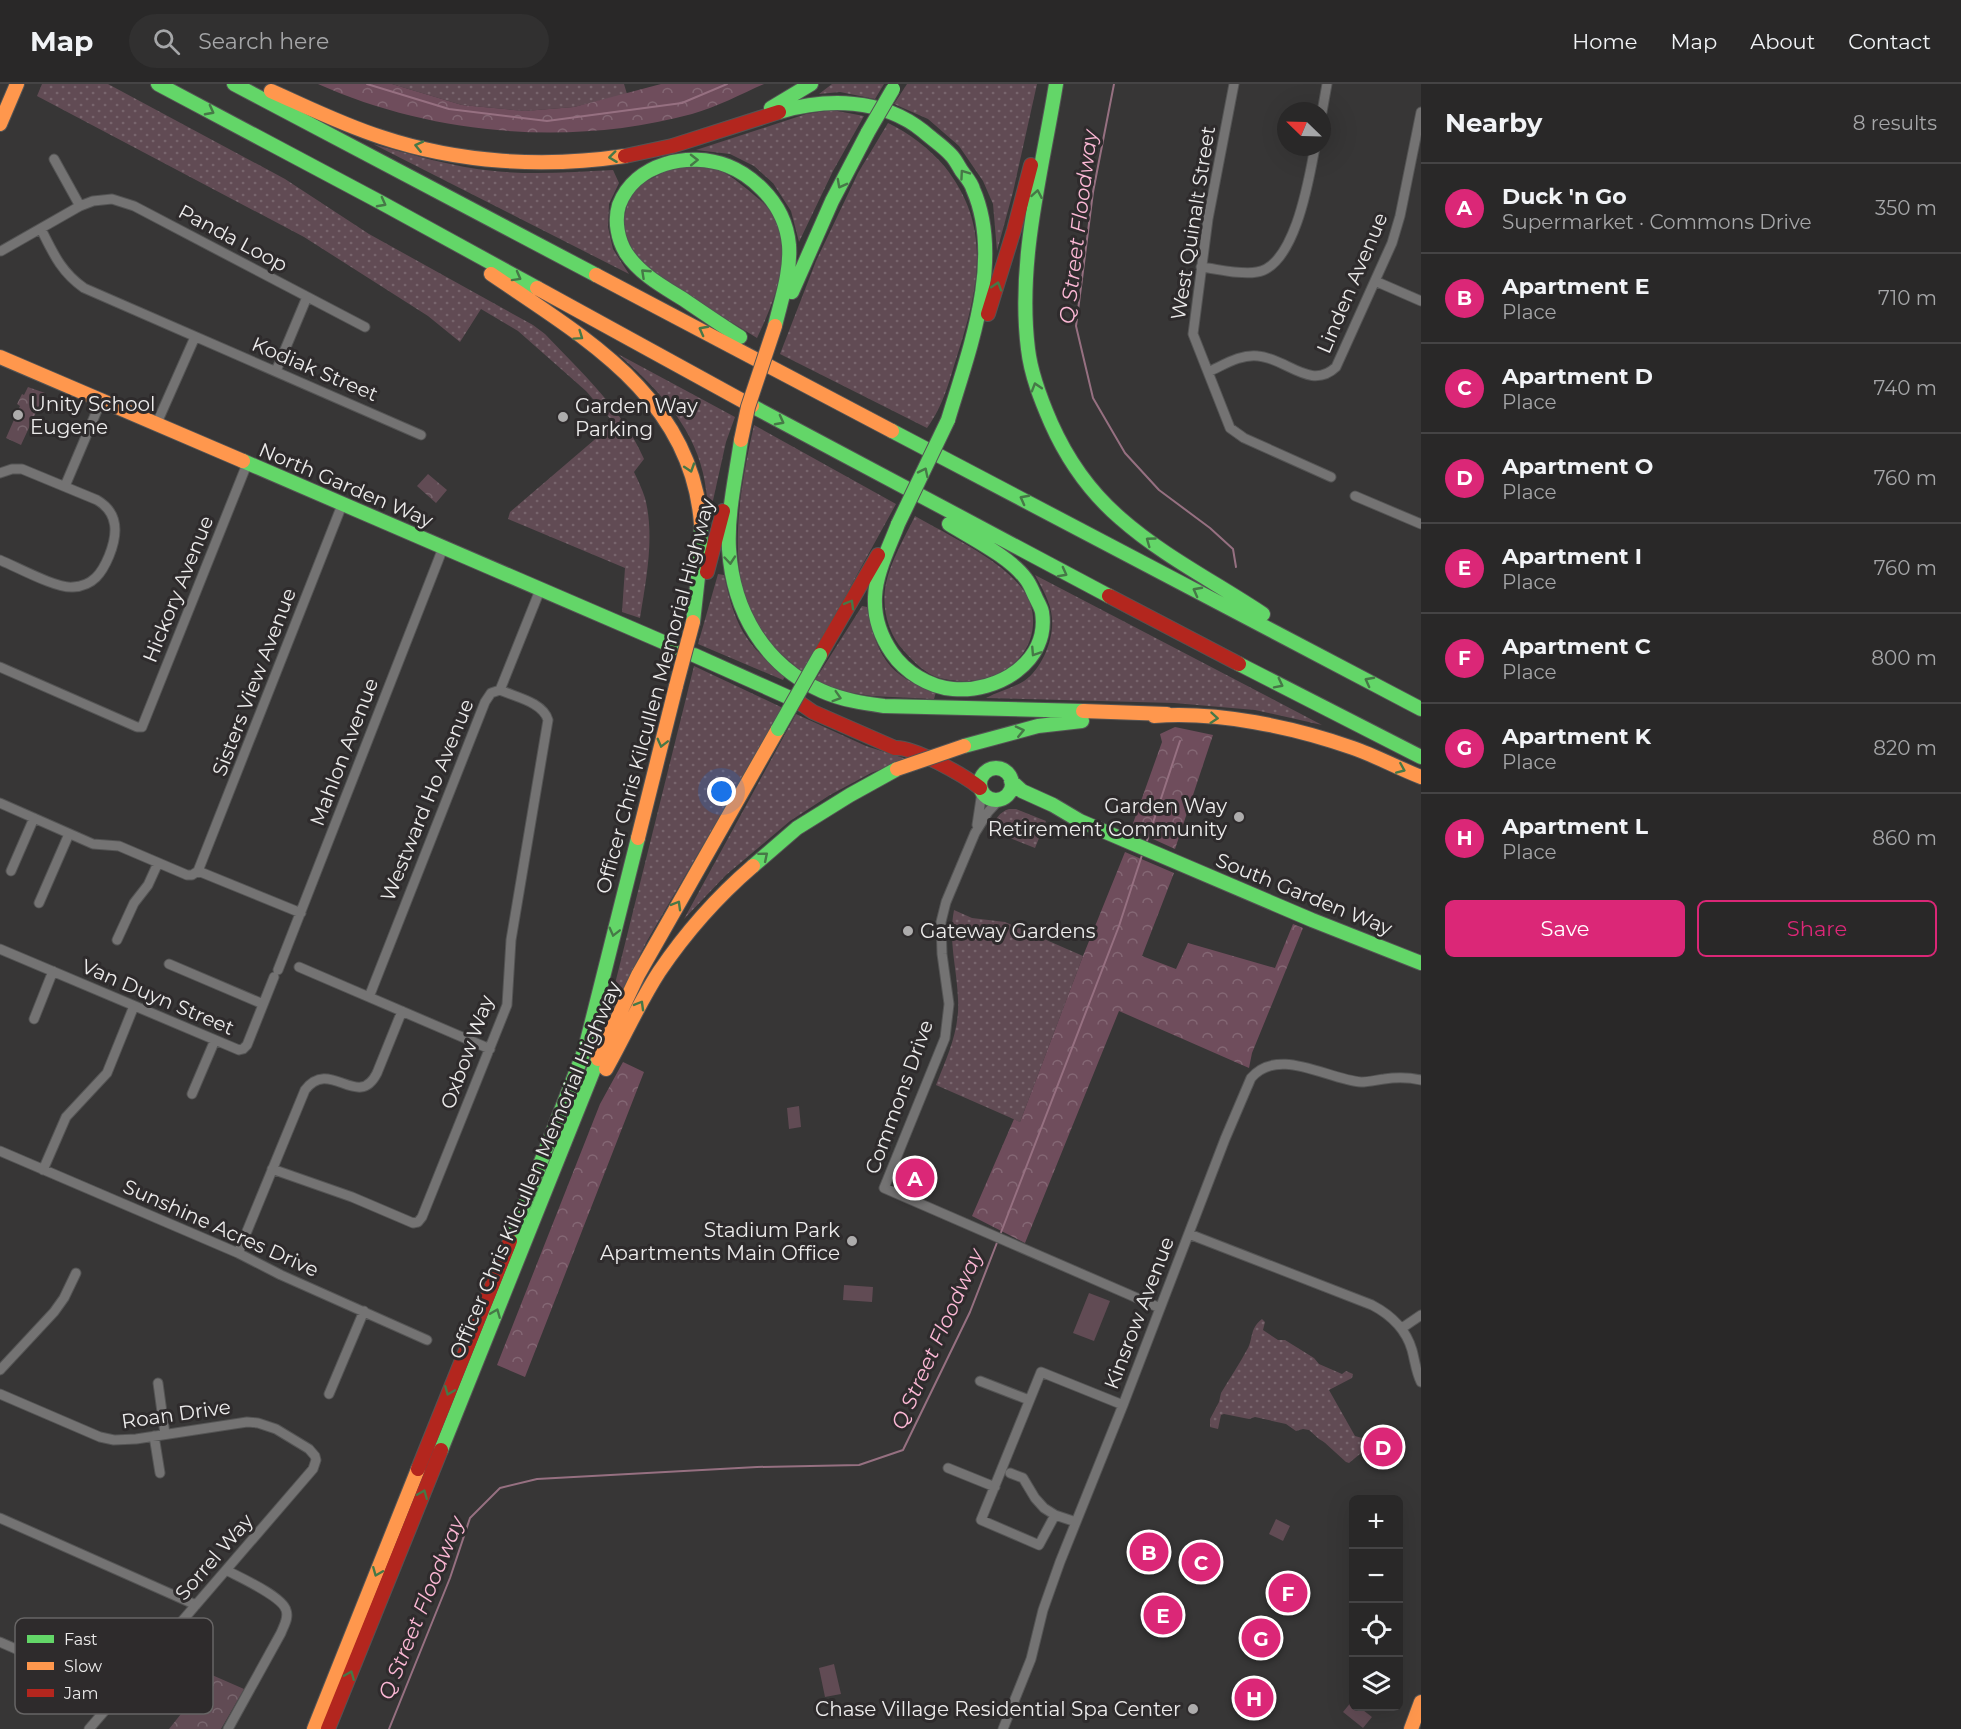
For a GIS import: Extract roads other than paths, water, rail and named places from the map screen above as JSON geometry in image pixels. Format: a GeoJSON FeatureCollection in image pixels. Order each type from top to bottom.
{"type":"FeatureCollection","features":[{"type":"Feature","properties":{"kind":"main road"},"geometry":{"type":"LineString","coordinates":[[0,124],[17,84]]}},
{"type":"Feature","properties":{"kind":"main road"},"geometry":{"type":"LineString","coordinates":[[158,84],[411,218],[871,471],[1421,757]]}},
{"type":"Feature","properties":{"kind":"main road"},"geometry":{"type":"LineString","coordinates":[[234,84],[1421,709]]}},
{"type":"Feature","properties":{"kind":"main road"},"geometry":{"type":"LineString","coordinates":[[255,84],[348,125],[384,138],[471,158],[511,162],[555,162],[613,158],[643,153],[670,147],[807,105],[833,103],[868,106],[903,118],[945,148],[971,184],[982,209],[986,242],[985,276],[978,316],[948,420]]}},
{"type":"Feature","properties":{"kind":"main road"},"geometry":{"type":"LineString","coordinates":[[746,123],[812,84]]}},
{"type":"Feature","properties":{"kind":"main road","name":"Officer Chris Kilcullen Memorial Highway"},"geometry":{"type":"LineString","coordinates":[[328,1729],[602,1050],[638,975],[820,655],[898,524],[948,420],[1001,273],[1030,168],[1048,84]]}},
{"type":"Feature","properties":{"kind":"main road"},"geometry":{"type":"LineString","coordinates":[[1056,84],[1026,261],[1024,303],[1025,335],[1030,366],[1052,427],[1069,459],[1094,491],[1131,526],[1153,543],[1339,665]]}},
{"type":"Feature","properties":{"kind":"main road","name":"Officer Chris Kilcullen Memorial Highway"},"geometry":{"type":"LineString","coordinates":[[314,1729],[585,1049],[748,407],[775,326],[832,201],[895,86]]}},
{"type":"Feature","properties":{"kind":"main road"},"geometry":{"type":"LineString","coordinates":[[775,326],[788,274],[789,252],[787,232],[783,221],[777,207],[767,194],[746,175],[720,163],[704,160],[685,160],[659,166],[643,174],[632,184],[619,204],[616,226],[626,253],[638,267],[649,278],[833,398]]}},
{"type":"Feature","properties":{"kind":"main road"},"geometry":{"type":"LineString","coordinates":[[411,218],[597,349],[622,369],[658,406],[682,447],[697,494],[701,520],[700,558],[693,622]]}},
{"type":"Feature","properties":{"kind":"main road","name":"North Garden Way"},"geometry":{"type":"LineString","coordinates":[[0,357],[677,648]]}},
{"type":"Feature","properties":{"kind":"main road"},"geometry":{"type":"LineString","coordinates":[[741,440],[731,509],[729,546],[736,596],[757,639],[786,670],[803,683],[844,700],[884,706],[1141,712],[1258,724],[1354,748],[1421,777]]}},
{"type":"Feature","properties":{"kind":"main road"},"geometry":{"type":"LineString","coordinates":[[871,471],[1013,566],[1026,579],[1036,595],[1045,626],[1041,641],[1024,668],[996,685],[964,690],[936,686],[923,681],[904,668],[886,644],[879,630],[874,605],[881,570],[898,524]]}},
{"type":"Feature","properties":{"kind":"main road"},"geometry":{"type":"LineString","coordinates":[[694,655],[789,698]]}},
{"type":"Feature","properties":{"kind":"main road","name":"South Garden Way"},"geometry":{"type":"LineString","coordinates":[[903,747],[895,747],[813,712],[800,703],[816,706],[897,741],[903,747],[970,780],[989,799],[1019,799],[1073,818],[1317,922],[1421,963]]}},
{"type":"Feature","properties":{"kind":"main road"},"geometry":{"type":"LineString","coordinates":[[557,1160],[659,973],[696,923],[726,889],[797,828],[897,769],[964,746],[1038,726],[1167,714]]}},
{"type":"Feature","properties":{"kind":"main road"},"geometry":{"type":"LineString","coordinates":[[922,755],[973,771],[987,771]]}},
{"type":"Feature","properties":{"kind":"main road","name":"South Garden Way"},"geometry":{"type":"LineString","coordinates":[[987,771],[1002,770],[1022,791],[1053,805],[1073,818]]}},
{"type":"Feature","properties":{"kind":"main road"},"geometry":{"type":"LineString","coordinates":[[981,790],[981,778],[987,771]]}},
{"type":"Feature","properties":{"kind":"main road"},"geometry":{"type":"LineString","coordinates":[[1001,799],[1010,791],[1011,781]]}},
{"type":"Feature","properties":{"kind":"main road"},"geometry":{"type":"LineString","coordinates":[[1411,1729],[1421,1702]]}},
{"type":"Feature","properties":{"kind":"street","name":"West Quinalt Street"},"geometry":{"type":"LineString","coordinates":[[1234,84],[1208,219],[1193,334],[1230,428],[1235,433],[1331,477]]}},
{"type":"Feature","properties":{"kind":"street"},"geometry":{"type":"LineString","coordinates":[[1324,102],[1328,84]]}},
{"type":"Feature","properties":{"kind":"street","name":"Linden Avenue"},"geometry":{"type":"LineString","coordinates":[[1208,372],[1242,357],[1256,356],[1268,358],[1317,377],[1328,375],[1336,367],[1392,243],[1400,216],[1421,112]]}},
{"type":"Feature","properties":{"kind":"street"},"geometry":{"type":"LineString","coordinates":[[1201,267],[1258,272],[1276,262],[1286,247],[1301,209],[1313,156]]}},
{"type":"Feature","properties":{"kind":"street"},"geometry":{"type":"LineString","coordinates":[[54,159],[80,206]]}},
{"type":"Feature","properties":{"kind":"street","name":"Panda Loop"},"geometry":{"type":"LineString","coordinates":[[1,251],[80,206],[103,199],[127,203],[365,327]]}},
{"type":"Feature","properties":{"kind":"street","name":"Kodiak Street"},"geometry":{"type":"LineString","coordinates":[[41,229],[60,266],[84,288],[421,435]]}},
{"type":"Feature","properties":{"kind":"street"},"geometry":{"type":"LineString","coordinates":[[1375,281],[1421,301]]}},
{"type":"Feature","properties":{"kind":"street"},"geometry":{"type":"LineString","coordinates":[[276,372],[308,297]]}},
{"type":"Feature","properties":{"kind":"street"},"geometry":{"type":"LineString","coordinates":[[156,425],[195,337]]}},
{"type":"Feature","properties":{"kind":"street"},"geometry":{"type":"LineString","coordinates":[[65,486],[101,401]]}},
{"type":"Feature","properties":{"kind":"street","name":"Hickory Avenue"},"geometry":{"type":"LineString","coordinates":[[0,667],[141,727],[247,464]]}},
{"type":"Feature","properties":{"kind":"street"},"geometry":{"type":"LineString","coordinates":[[0,472],[22,469],[100,502],[109,509],[116,528],[115,542],[100,574],[87,584],[66,587],[0,560]]}},
{"type":"Feature","properties":{"kind":"street"},"geometry":{"type":"LineString","coordinates":[[1355,496],[1421,524]]}},
{"type":"Feature","properties":{"kind":"street","name":"Sisters View Avenue"},"geometry":{"type":"LineString","coordinates":[[198,871],[342,505]]}},
{"type":"Feature","properties":{"kind":"street","name":"Mahlon Avenue"},"geometry":{"type":"LineString","coordinates":[[276,974],[443,548]]}},
{"type":"Feature","properties":{"kind":"street","name":"Westward Ho Avenue"},"geometry":{"type":"LineString","coordinates":[[369,997],[485,702],[491,693],[500,690],[540,590]]}},
{"type":"Feature","properties":{"kind":"street","name":"Oxbow Way"},"geometry":{"type":"LineString","coordinates":[[272,1169],[345,1194],[413,1223],[418,1222],[507,1005],[511,940],[548,720],[545,712],[539,707],[500,690]]}},
{"type":"Feature","properties":{"kind":"street","name":"Commons Drive"},"geometry":{"type":"LineString","coordinates":[[975,833],[981,790]]}},
{"type":"Feature","properties":{"kind":"street","name":"Commons Drive"},"geometry":{"type":"LineString","coordinates":[[1001,799],[988,812],[975,833],[946,902],[941,922],[942,954],[949,1004],[945,1038],[884,1188],[1160,1308]]}},
{"type":"Feature","properties":{"kind":"street"},"geometry":{"type":"LineString","coordinates":[[0,803],[97,845],[119,846],[187,875],[198,871],[301,913]]}},
{"type":"Feature","properties":{"kind":"street"},"geometry":{"type":"LineString","coordinates":[[11,871],[34,818]]}},
{"type":"Feature","properties":{"kind":"street"},"geometry":{"type":"LineString","coordinates":[[39,903],[69,834]]}},
{"type":"Feature","properties":{"kind":"street"},"geometry":{"type":"LineString","coordinates":[[117,940],[134,903],[148,885],[158,863]]}},
{"type":"Feature","properties":{"kind":"street","name":"Van Duyn Street"},"geometry":{"type":"LineString","coordinates":[[0,949],[236,1049],[245,1048],[276,974]]}},
{"type":"Feature","properties":{"kind":"street"},"geometry":{"type":"LineString","coordinates":[[170,964],[263,1004]]}},
{"type":"Feature","properties":{"kind":"street"},"geometry":{"type":"LineString","coordinates":[[299,966],[490,1049]]}},
{"type":"Feature","properties":{"kind":"street","name":"Van Duyn Street"},"geometry":{"type":"LineString","coordinates":[[34,1018],[53,971]]}},
{"type":"Feature","properties":{"kind":"street"},"geometry":{"type":"LineString","coordinates":[[43,1170],[66,1117],[107,1072],[134,1006]]}},
{"type":"Feature","properties":{"kind":"street"},"geometry":{"type":"LineString","coordinates":[[238,1253],[308,1086],[322,1078],[354,1088],[371,1082],[402,1011]]}},
{"type":"Feature","properties":{"kind":"street"},"geometry":{"type":"LineString","coordinates":[[192,1094],[215,1040]]}},
{"type":"Feature","properties":{"kind":"street","name":"Kinsrow Avenue"},"geometry":{"type":"LineString","coordinates":[[1003,1729],[1031,1659],[1043,1610],[1076,1522],[1225,1139],[1251,1078],[1257,1070],[1278,1063],[1291,1064],[1361,1082],[1401,1077],[1421,1080]]}},
{"type":"Feature","properties":{"kind":"street","name":"Sunshine Acres Drive"},"geometry":{"type":"LineString","coordinates":[[0,1151],[238,1253],[281,1275],[427,1340]]}},
{"type":"Feature","properties":{"kind":"street"},"geometry":{"type":"LineString","coordinates":[[1189,1234],[1372,1305],[1384,1312],[1402,1328],[1411,1346],[1421,1382]]}},
{"type":"Feature","properties":{"kind":"street"},"geometry":{"type":"LineString","coordinates":[[0,1370],[54,1312],[64,1298],[76,1273]]}},
{"type":"Feature","properties":{"kind":"street"},"geometry":{"type":"LineString","coordinates":[[329,1394],[364,1311]]}},
{"type":"Feature","properties":{"kind":"street"},"geometry":{"type":"LineString","coordinates":[[1402,1328],[1421,1315]]}},
{"type":"Feature","properties":{"kind":"street"},"geometry":{"type":"LineString","coordinates":[[1055,1515],[1039,1545],[981,1520],[1041,1372],[1123,1405]]}},
{"type":"Feature","properties":{"kind":"street"},"geometry":{"type":"LineString","coordinates":[[980,1381],[1029,1400]]}},
{"type":"Feature","properties":{"kind":"street"},"geometry":{"type":"LineString","coordinates":[[158,1383],[165,1434]]}},
{"type":"Feature","properties":{"kind":"street","name":"Roan Drive"},"geometry":{"type":"LineString","coordinates":[[0,1394],[106,1439],[122,1440],[247,1422],[258,1423],[276,1429],[309,1449],[316,1460]]}},
{"type":"Feature","properties":{"kind":"street"},"geometry":{"type":"LineString","coordinates":[[154,1436],[160,1473]]}},
{"type":"Feature","properties":{"kind":"street","name":"Sorrel Way"},"geometry":{"type":"LineString","coordinates":[[185,1618],[313,1469],[316,1460]]}},
{"type":"Feature","properties":{"kind":"street"},"geometry":{"type":"LineString","coordinates":[[948,1468],[994,1487]]}},
{"type":"Feature","properties":{"kind":"street"},"geometry":{"type":"LineString","coordinates":[[1010,1473],[1023,1478],[1044,1508],[1055,1515],[1076,1522]]}},
{"type":"Feature","properties":{"kind":"street"},"geometry":{"type":"LineString","coordinates":[[0,1518],[196,1605]]}},
{"type":"Feature","properties":{"kind":"street"},"geometry":{"type":"LineString","coordinates":[[226,1570],[281,1601],[287,1612],[281,1633],[228,1729]]}},
{"type":"Feature","properties":{"kind":"street"},"geometry":{"type":"LineString","coordinates":[[0,1642],[15,1649]]}},
{"type":"Feature","properties":{"kind":"street","name":"Sorrel Way"},"geometry":{"type":"LineString","coordinates":[[89,1729],[102,1714]]}},
{"type":"Feature","properties":{"kind":"waterway"},"geometry":{"type":"LineString","coordinates":[[367,84],[449,109],[547,121],[682,103],[727,84]]}},
{"type":"Feature","properties":{"kind":"waterway","name":"Q Street Floodway"},"geometry":{"type":"LineString","coordinates":[[1114,84],[1093,192],[1076,326],[1093,398],[1125,453],[1159,490],[1210,528],[1233,549],[1236,567]]}},
{"type":"Feature","properties":{"kind":"waterway","name":"Q Street Floodway"},"geometry":{"type":"LineString","coordinates":[[1146,844],[1180,741]]}},
{"type":"Feature","properties":{"kind":"waterway","name":"Q Street Floodway"},"geometry":{"type":"LineString","coordinates":[[1000,1235],[1119,926],[1143,852]]}},
{"type":"Feature","properties":{"kind":"waterway","name":"Q Street Floodway"},"geometry":{"type":"LineString","coordinates":[[389,1729],[450,1578],[470,1518],[500,1488],[537,1479],[757,1467],[859,1465],[903,1450],[970,1312],[998,1240]]}},
{"type":"Feature","properties":{"kind":"place","name":"Unity School Eugene"},"geometry":{"type":"Point","coordinates":[18,415]}},
{"type":"Feature","properties":{"kind":"place","name":"Garden Way Parking"},"geometry":{"type":"Point","coordinates":[563,417]}},
{"type":"Feature","properties":{"kind":"place","name":"Garden Way Retirement Community"},"geometry":{"type":"Point","coordinates":[1239,817]}},
{"type":"Feature","properties":{"kind":"place","name":"Gateway Gardens"},"geometry":{"type":"Point","coordinates":[908,931]}},
{"type":"Feature","properties":{"kind":"place","name":"Duck 'n Go"},"geometry":{"type":"Point","coordinates":[915,1178]}},
{"type":"Feature","properties":{"kind":"place","name":"Stadium Park Apartments Main Office"},"geometry":{"type":"Point","coordinates":[852,1241]}},
{"type":"Feature","properties":{"kind":"place","name":"Apartment O"},"geometry":{"type":"Point","coordinates":[1383,1447]}},
{"type":"Feature","properties":{"kind":"place","name":"Apartment E"},"geometry":{"type":"Point","coordinates":[1149,1552]}},
{"type":"Feature","properties":{"kind":"place","name":"Apartment D"},"geometry":{"type":"Point","coordinates":[1201,1562]}},
{"type":"Feature","properties":{"kind":"place","name":"Apartment C"},"geometry":{"type":"Point","coordinates":[1288,1593]}},
{"type":"Feature","properties":{"kind":"place","name":"Apartment I"},"geometry":{"type":"Point","coordinates":[1163,1615]}},
{"type":"Feature","properties":{"kind":"place","name":"Apartment K"},"geometry":{"type":"Point","coordinates":[1261,1638]}},
{"type":"Feature","properties":{"kind":"place","name":"Apartment L"},"geometry":{"type":"Point","coordinates":[1254,1698]}},
{"type":"Feature","properties":{"kind":"place","name":"Chase Village Residential Spa Center"},"geometry":{"type":"Point","coordinates":[1193,1709]}}]}
